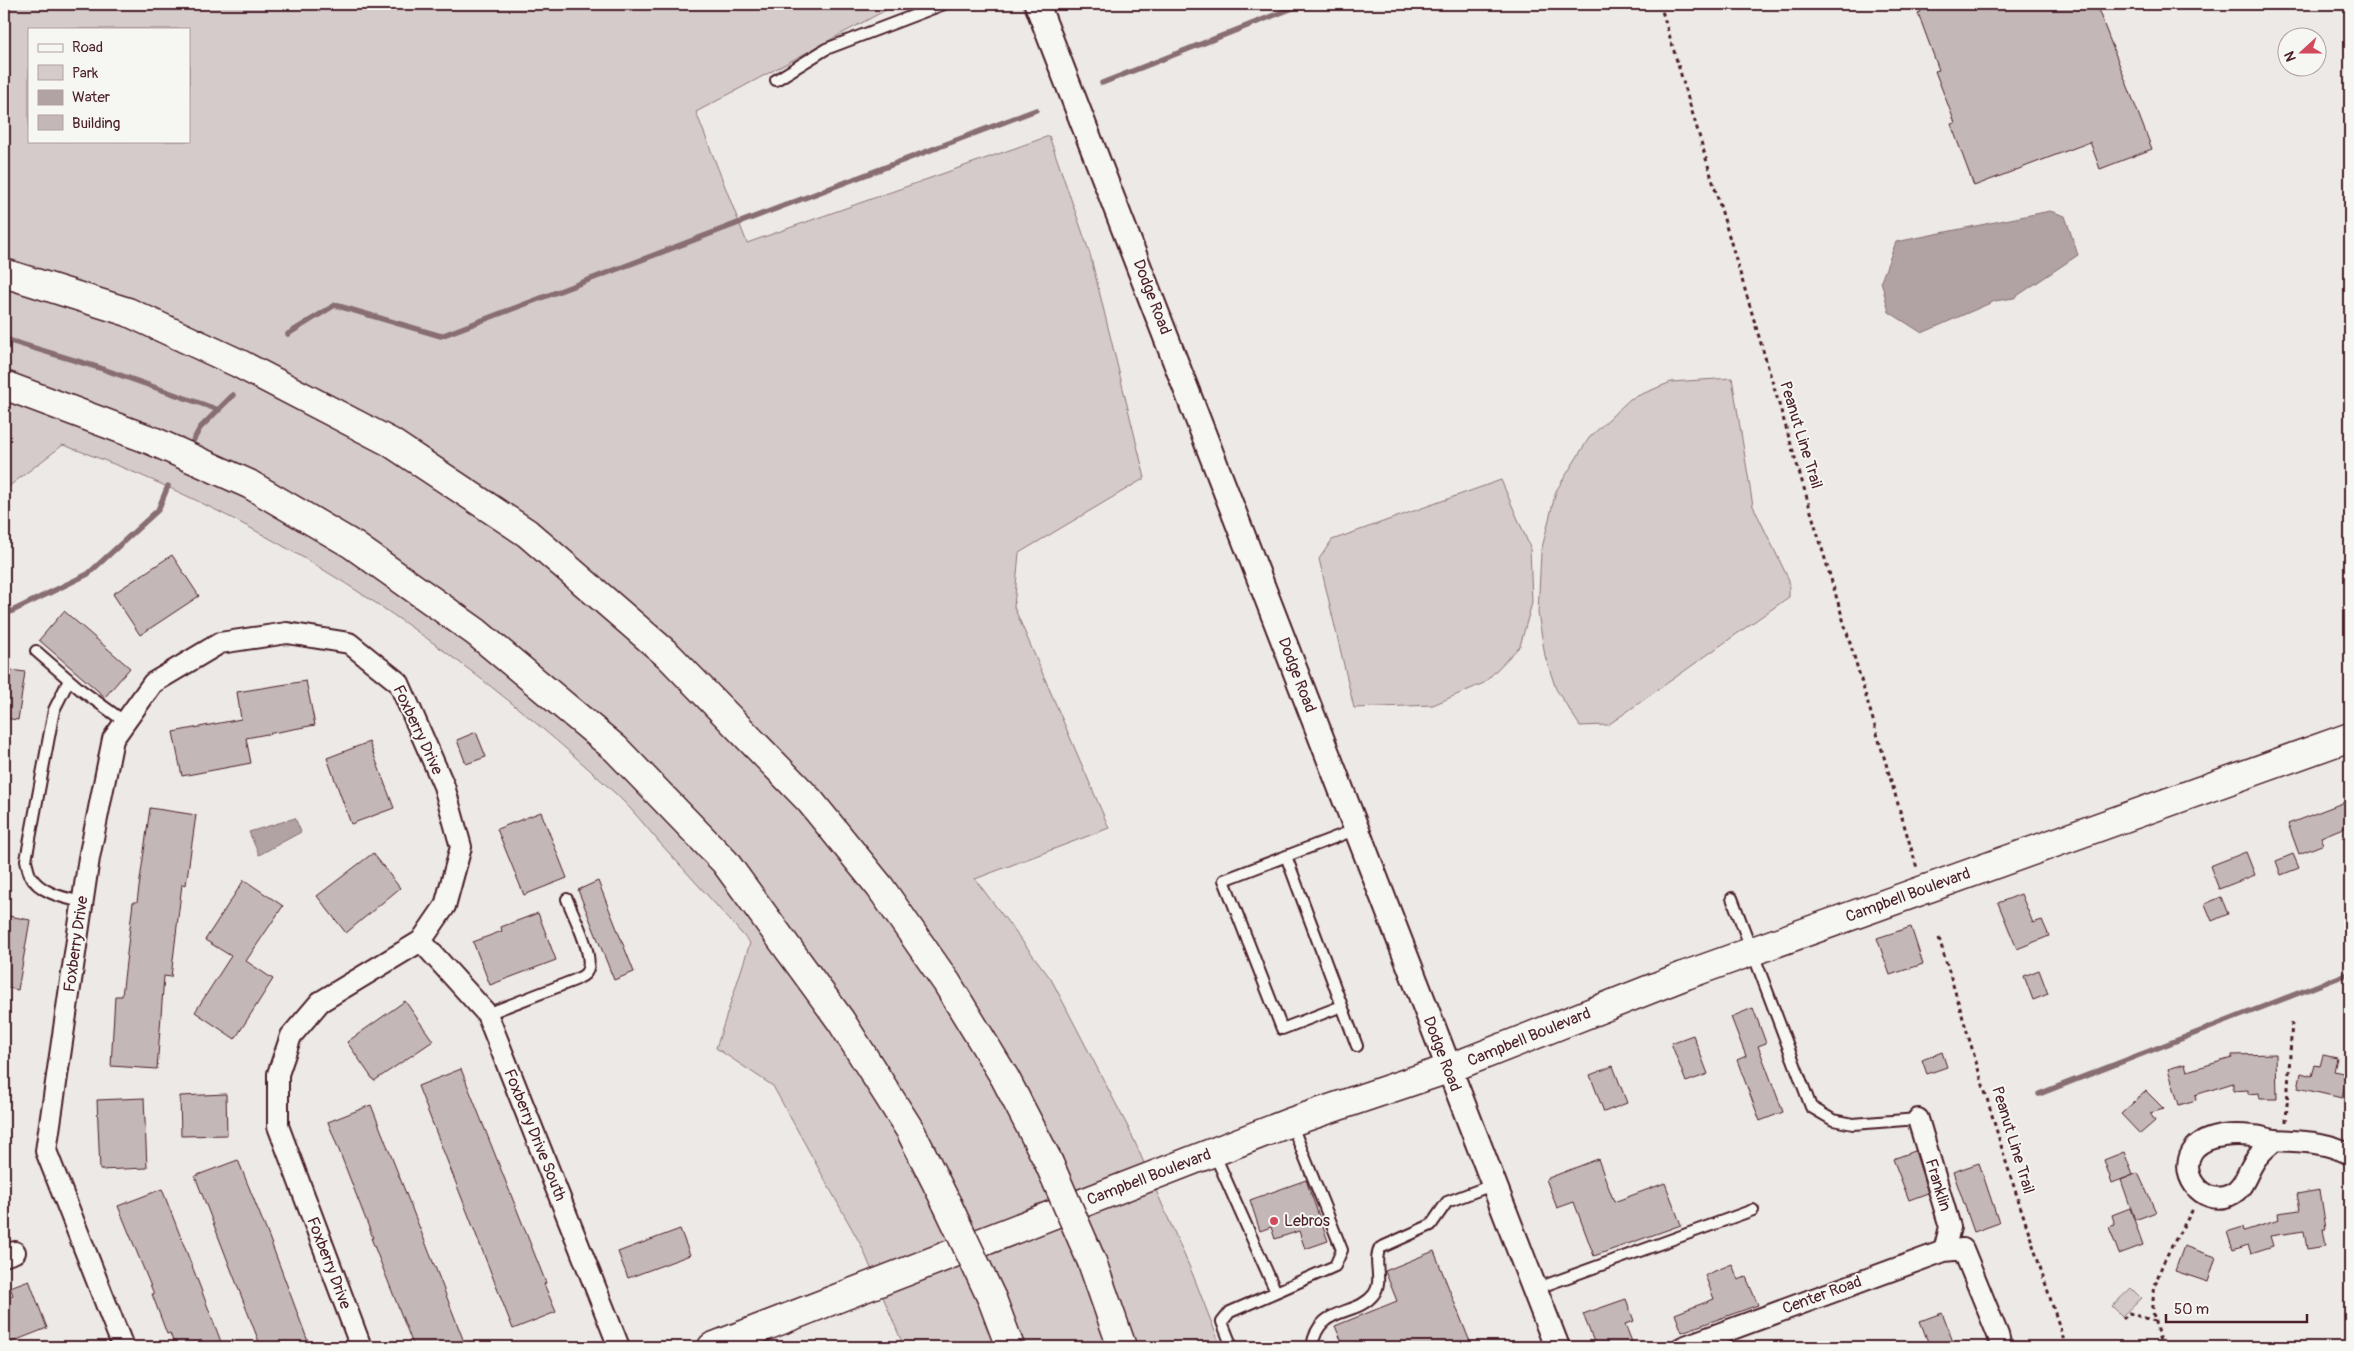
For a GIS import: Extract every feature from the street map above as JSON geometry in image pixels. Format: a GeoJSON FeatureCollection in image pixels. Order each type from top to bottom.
{"type":"FeatureCollection","features":[{"type":"Feature","properties":{"kind":"main road"},"geometry":{"type":"LineString","coordinates":[[4,273],[128,312],[238,363],[390,442],[527,533],[669,656],[810,802],[880,887],[947,984],[1005,1078],[1048,1161],[1092,1262],[1122,1347]]}},
{"type":"Feature","properties":{"kind":"main road"},"geometry":{"type":"LineString","coordinates":[[4,385],[153,441],[249,484],[353,545],[476,632],[616,749],[726,862],[841,1021],[910,1130],[992,1299],[1010,1347]]}},
{"type":"Feature","properties":{"kind":"main road","name":"Campbell Boulevard"},"geometry":{"type":"LineString","coordinates":[[712,1347],[1291,1122],[1448,1069],[1686,974],[2350,737]]}},
{"type":"Feature","properties":{"kind":"street","name":"Dodge Road"},"geometry":{"type":"LineString","coordinates":[[1037,4],[1556,1347]]}},
{"type":"Feature","properties":{"kind":"street","name":"Foxberry Drive"},"geometry":{"type":"LineString","coordinates":[[123,1347],[46,1152],[89,858],[113,739],[153,683],[220,643],[288,633],[349,643],[399,683],[444,786],[461,848],[445,906],[421,940],[320,1002],[291,1036],[278,1074],[278,1126],[361,1347]]}},
{"type":"Feature","properties":{"kind":"street","name":"Foxberry Drive South"},"geometry":{"type":"LineString","coordinates":[[421,940],[487,1014],[619,1347]]}},
{"type":"Feature","properties":{"kind":"street","name":"Franklin"},"geometry":{"type":"LineString","coordinates":[[1918,1119],[1950,1227],[1953,1250]]}},
{"type":"Feature","properties":{"kind":"street"},"geometry":{"type":"LineString","coordinates":[[2280,1140],[2255,1161],[2244,1183],[2238,1190],[2224,1197],[2211,1197],[2202,1193],[2190,1179],[2188,1166],[2195,1149],[2202,1142],[2212,1138],[2254,1136],[2280,1140],[2297,1140],[2322,1144],[2350,1154]]}},
{"type":"Feature","properties":{"kind":"street"},"geometry":{"type":"LineString","coordinates":[[1953,1250],[1998,1335],[2001,1347]]}},
{"type":"Feature","properties":{"kind":"street","name":"Center Road"},"geometry":{"type":"LineString","coordinates":[[1682,1347],[1953,1250]]}},
{"type":"Feature","properties":{"kind":"lane"},"geometry":{"type":"LineString","coordinates":[[776,80],[826,49],[944,4]]}},
{"type":"Feature","properties":{"kind":"lane"},"geometry":{"type":"LineString","coordinates":[[36,651],[69,680],[125,722]]}},
{"type":"Feature","properties":{"kind":"lane"},"geometry":{"type":"LineString","coordinates":[[69,680],[54,710],[26,860],[30,876],[39,885],[58,896],[82,902]]}},
{"type":"Feature","properties":{"kind":"lane"},"geometry":{"type":"LineString","coordinates":[[1342,1006],[1282,1029],[1224,880],[1357,829]]}},
{"type":"Feature","properties":{"kind":"lane"},"geometry":{"type":"LineString","coordinates":[[1286,856],[1357,1046]]}},
{"type":"Feature","properties":{"kind":"lane"},"geometry":{"type":"LineString","coordinates":[[1732,898],[1811,1107],[1833,1120],[1853,1124],[1918,1119]]}},
{"type":"Feature","properties":{"kind":"lane"},"geometry":{"type":"LineString","coordinates":[[487,1014],[586,974],[589,966],[589,954],[567,899]]}},
{"type":"Feature","properties":{"kind":"lane"},"geometry":{"type":"LineString","coordinates":[[1232,1347],[1222,1322],[1230,1312],[1336,1266],[1342,1250],[1291,1122]]}},
{"type":"Feature","properties":{"kind":"lane"},"geometry":{"type":"LineString","coordinates":[[1214,1152],[1276,1292]]}},
{"type":"Feature","properties":{"kind":"lane"},"geometry":{"type":"LineString","coordinates":[[1312,1347],[1314,1336],[1322,1324],[1332,1316],[1363,1302],[1374,1294],[1378,1276],[1376,1255],[1380,1248],[1431,1225],[1447,1202],[1492,1185]]}},
{"type":"Feature","properties":{"kind":"lane"},"geometry":{"type":"LineString","coordinates":[[1534,1290],[1753,1210]]}},
{"type":"Feature","properties":{"kind":"path","name":"Peanut Line Trail"},"geometry":{"type":"LineString","coordinates":[[1660,4],[1919,873]]}},
{"type":"Feature","properties":{"kind":"path","name":"Peanut Line Trail"},"geometry":{"type":"LineString","coordinates":[[1938,938],[2006,1162],[2066,1347]]}},
{"type":"Feature","properties":{"kind":"path"},"geometry":{"type":"LineString","coordinates":[[2280,1140],[2292,1021]]}},
{"type":"Feature","properties":{"kind":"path"},"geometry":{"type":"LineString","coordinates":[[2164,1347],[2161,1344],[2152,1315],[2154,1286],[2161,1267],[2202,1193]]}},
{"type":"Feature","properties":{"kind":"path"},"geometry":{"type":"LineString","coordinates":[[2123,1319],[2130,1313],[2154,1321]]}},
{"type":"Feature","properties":{"kind":"green space"},"geometry":{"type":"Polygon","coordinates":[[[4,4],[897,4],[696,112],[747,243],[1049,136],[1090,254],[1145,478],[1019,553],[1014,607],[1109,828],[975,879],[1051,979],[1130,1131],[1193,1275],[1221,1347],[904,1347],[862,1247],[773,1086],[716,1048],[750,943],[634,813],[617,795],[556,740],[493,688],[427,638],[358,592],[287,548],[214,509],[139,475],[63,445],[4,490],[4,4]]]}},
{"type":"Feature","properties":{"kind":"green space"},"geometry":{"type":"Polygon","coordinates":[[[1732,378],[1753,506],[1789,580],[1789,597],[1608,725],[1580,726],[1556,689],[1545,656],[1538,613],[1541,552],[1556,491],[1589,438],[1630,399],[1671,382],[1732,378]]]}},
{"type":"Feature","properties":{"kind":"green space"},"geometry":{"type":"Polygon","coordinates":[[[1501,480],[1530,547],[1532,603],[1520,646],[1484,683],[1433,705],[1354,708],[1319,559],[1332,540],[1501,480]]]}},
{"type":"Feature","properties":{"kind":"green space"},"geometry":{"type":"Polygon","coordinates":[[[2131,1288],[2141,1298],[2122,1316],[2112,1306],[2131,1288]]]}},
{"type":"Feature","properties":{"kind":"water"},"geometry":{"type":"Polygon","coordinates":[[[2050,211],[2065,216],[2078,255],[2014,298],[1995,301],[1922,333],[1889,312],[1881,281],[1896,242],[2050,211]]]}},
{"type":"Feature","properties":{"kind":"water"},"geometry":{"type":"Polygon","coordinates":[[[295,818],[301,832],[259,855],[249,832],[295,818]]]}},
{"type":"Feature","properties":{"kind":"building"},"geometry":{"type":"Polygon","coordinates":[[[1918,4],[2096,4],[2152,149],[2100,169],[2090,142],[1974,186],[1951,124],[1955,123],[1935,71],[1939,70],[1918,13],[1921,12],[1918,4]]]}},
{"type":"Feature","properties":{"kind":"building"},"geometry":{"type":"Polygon","coordinates":[[[172,555],[199,596],[140,635],[113,594],[172,555]]]}},
{"type":"Feature","properties":{"kind":"building"},"geometry":{"type":"Polygon","coordinates":[[[64,611],[130,668],[105,697],[39,640],[64,611]]]}},
{"type":"Feature","properties":{"kind":"building"},"geometry":{"type":"Polygon","coordinates":[[[4,669],[25,672],[18,720],[4,718],[4,669]]]}},
{"type":"Feature","properties":{"kind":"building"},"geometry":{"type":"Polygon","coordinates":[[[306,681],[315,725],[246,738],[251,763],[182,776],[173,732],[241,719],[237,692],[306,681]]]}},
{"type":"Feature","properties":{"kind":"building"},"geometry":{"type":"Polygon","coordinates":[[[476,732],[486,757],[466,764],[457,740],[476,732]]]}},
{"type":"Feature","properties":{"kind":"building"},"geometry":{"type":"Polygon","coordinates":[[[369,742],[394,808],[351,824],[327,758],[369,742]]]}},
{"type":"Feature","properties":{"kind":"building"},"geometry":{"type":"Polygon","coordinates":[[[2350,800],[2350,825],[2321,837],[2324,844],[2299,854],[2288,824],[2350,800]]]}},
{"type":"Feature","properties":{"kind":"building"},"geometry":{"type":"Polygon","coordinates":[[[150,808],[196,815],[186,885],[182,884],[171,977],[164,976],[157,1069],[111,1066],[115,996],[122,996],[133,902],[137,902],[150,808]]]}},
{"type":"Feature","properties":{"kind":"building"},"geometry":{"type":"Polygon","coordinates":[[[541,812],[567,878],[524,895],[497,829],[541,812]]]}},
{"type":"Feature","properties":{"kind":"building"},"geometry":{"type":"Polygon","coordinates":[[[2246,852],[2255,875],[2219,889],[2210,866],[2246,852]]]}},
{"type":"Feature","properties":{"kind":"building"},"geometry":{"type":"Polygon","coordinates":[[[373,853],[400,888],[346,933],[317,896],[373,853]]]}},
{"type":"Feature","properties":{"kind":"building"},"geometry":{"type":"Polygon","coordinates":[[[2293,854],[2299,868],[2281,875],[2276,861],[2293,854]]]}},
{"type":"Feature","properties":{"kind":"building"},"geometry":{"type":"Polygon","coordinates":[[[244,880],[283,906],[246,961],[273,979],[235,1039],[195,1012],[231,956],[205,940],[244,880]]]}},
{"type":"Feature","properties":{"kind":"building"},"geometry":{"type":"Polygon","coordinates":[[[598,881],[634,972],[614,980],[578,890],[598,881]]]}},
{"type":"Feature","properties":{"kind":"building"},"geometry":{"type":"Polygon","coordinates":[[[2021,894],[2033,923],[2042,920],[2049,936],[2017,949],[1998,903],[2021,894]]]}},
{"type":"Feature","properties":{"kind":"building"},"geometry":{"type":"Polygon","coordinates":[[[2221,897],[2228,914],[2212,921],[2205,904],[2221,897]]]}},
{"type":"Feature","properties":{"kind":"building"},"geometry":{"type":"Polygon","coordinates":[[[538,913],[556,960],[490,985],[473,942],[502,931],[501,927],[538,913]]]}},
{"type":"Feature","properties":{"kind":"building"},"geometry":{"type":"Polygon","coordinates":[[[4,915],[30,920],[18,990],[4,987],[4,915]]]}},
{"type":"Feature","properties":{"kind":"building"},"geometry":{"type":"Polygon","coordinates":[[[1911,927],[1923,964],[1890,975],[1877,938],[1911,927]]]}},
{"type":"Feature","properties":{"kind":"building"},"geometry":{"type":"Polygon","coordinates":[[[2039,970],[2048,994],[2033,1000],[2024,976],[2039,970]]]}},
{"type":"Feature","properties":{"kind":"building"},"geometry":{"type":"Polygon","coordinates":[[[405,1001],[433,1041],[374,1081],[347,1042],[405,1001]]]}},
{"type":"Feature","properties":{"kind":"building"},"geometry":{"type":"Polygon","coordinates":[[[1753,1008],[1766,1043],[1758,1046],[1783,1112],[1760,1121],[1737,1060],[1746,1056],[1731,1017],[1753,1008]]]}},
{"type":"Feature","properties":{"kind":"building"},"geometry":{"type":"Polygon","coordinates":[[[1693,1035],[1708,1074],[1686,1082],[1671,1043],[1693,1035]]]}},
{"type":"Feature","properties":{"kind":"building"},"geometry":{"type":"Polygon","coordinates":[[[1942,1052],[1947,1067],[1927,1074],[1922,1060],[1942,1052]]]}},
{"type":"Feature","properties":{"kind":"building"},"geometry":{"type":"Polygon","coordinates":[[[2276,1054],[2277,1099],[2260,1099],[2259,1093],[2248,1094],[2248,1090],[2233,1091],[2233,1083],[2195,1095],[2196,1100],[2179,1105],[2168,1069],[2185,1064],[2187,1071],[2232,1058],[2232,1055],[2276,1054]]]}},
{"type":"Feature","properties":{"kind":"building"},"geometry":{"type":"Polygon","coordinates":[[[2323,1055],[2337,1058],[2334,1071],[2347,1074],[2342,1098],[2298,1088],[2301,1073],[2312,1076],[2315,1065],[2320,1066],[2323,1055]]]}},
{"type":"Feature","properties":{"kind":"building"},"geometry":{"type":"Polygon","coordinates":[[[1613,1066],[1627,1103],[1604,1112],[1590,1075],[1613,1066]]]}},
{"type":"Feature","properties":{"kind":"building"},"geometry":{"type":"Polygon","coordinates":[[[461,1069],[556,1312],[513,1329],[418,1086],[461,1069]]]}},
{"type":"Feature","properties":{"kind":"building"},"geometry":{"type":"Polygon","coordinates":[[[2146,1091],[2164,1109],[2150,1113],[2155,1121],[2140,1134],[2121,1114],[2146,1091]]]}},
{"type":"Feature","properties":{"kind":"building"},"geometry":{"type":"Polygon","coordinates":[[[226,1094],[227,1135],[181,1136],[180,1096],[226,1094]]]}},
{"type":"Feature","properties":{"kind":"building"},"geometry":{"type":"Polygon","coordinates":[[[144,1098],[147,1168],[100,1170],[97,1100],[144,1098]]]}},
{"type":"Feature","properties":{"kind":"building"},"geometry":{"type":"Polygon","coordinates":[[[371,1105],[466,1347],[414,1347],[371,1238],[373,1238],[328,1122],[371,1105]]]}},
{"type":"Feature","properties":{"kind":"building"},"geometry":{"type":"Polygon","coordinates":[[[1915,1151],[1928,1193],[1909,1200],[1893,1159],[1915,1151]]]}},
{"type":"Feature","properties":{"kind":"building"},"geometry":{"type":"Polygon","coordinates":[[[2124,1152],[2133,1175],[2112,1183],[2104,1160],[2124,1152]]]}},
{"type":"Feature","properties":{"kind":"building"},"geometry":{"type":"Polygon","coordinates":[[[1598,1159],[1614,1202],[1665,1183],[1681,1225],[1594,1256],[1574,1202],[1557,1208],[1546,1179],[1598,1159]]]}},
{"type":"Feature","properties":{"kind":"building"},"geometry":{"type":"Polygon","coordinates":[[[238,1160],[310,1347],[261,1347],[195,1176],[238,1160]]]}},
{"type":"Feature","properties":{"kind":"building"},"geometry":{"type":"Polygon","coordinates":[[[1979,1163],[1999,1223],[1974,1232],[1953,1172],[1979,1163]]]}},
{"type":"Feature","properties":{"kind":"building"},"geometry":{"type":"Polygon","coordinates":[[[2138,1173],[2156,1212],[2135,1220],[2121,1180],[2138,1173]]]}},
{"type":"Feature","properties":{"kind":"building"},"geometry":{"type":"Polygon","coordinates":[[[1306,1180],[1328,1241],[1305,1249],[1299,1231],[1275,1239],[1271,1227],[1260,1231],[1250,1200],[1306,1180]]]}},
{"type":"Feature","properties":{"kind":"building"},"geometry":{"type":"Polygon","coordinates":[[[162,1189],[223,1347],[175,1347],[170,1333],[167,1334],[152,1294],[154,1294],[118,1206],[162,1189]]]}},
{"type":"Feature","properties":{"kind":"building"},"geometry":{"type":"Polygon","coordinates":[[[2320,1190],[2326,1229],[2323,1229],[2326,1246],[2307,1249],[2304,1231],[2270,1236],[2273,1246],[2251,1253],[2248,1245],[2233,1250],[2227,1232],[2243,1227],[2244,1231],[2279,1220],[2278,1213],[2300,1210],[2297,1194],[2320,1190]]]}},
{"type":"Feature","properties":{"kind":"building"},"geometry":{"type":"Polygon","coordinates":[[[2130,1208],[2143,1245],[2119,1254],[2109,1227],[2115,1225],[2112,1215],[2130,1208]]]}},
{"type":"Feature","properties":{"kind":"building"},"geometry":{"type":"Polygon","coordinates":[[[680,1229],[690,1255],[628,1278],[618,1252],[680,1229]]]}},
{"type":"Feature","properties":{"kind":"building"},"geometry":{"type":"Polygon","coordinates":[[[2184,1246],[2216,1257],[2208,1282],[2175,1271],[2184,1246]]]}},
{"type":"Feature","properties":{"kind":"building"},"geometry":{"type":"Polygon","coordinates":[[[1434,1251],[1472,1347],[1344,1347],[1335,1326],[1397,1301],[1385,1271],[1434,1251]]]}},
{"type":"Feature","properties":{"kind":"building"},"geometry":{"type":"Polygon","coordinates":[[[1732,1264],[1738,1280],[1746,1277],[1758,1305],[1682,1332],[1675,1314],[1714,1299],[1705,1275],[1732,1264]]]}},
{"type":"Feature","properties":{"kind":"building"},"geometry":{"type":"Polygon","coordinates":[[[29,1280],[47,1328],[4,1345],[4,1299],[13,1295],[10,1287],[29,1280]]]}},
{"type":"Feature","properties":{"kind":"building"},"geometry":{"type":"Polygon","coordinates":[[[1626,1299],[1634,1321],[1625,1324],[1634,1347],[1596,1347],[1583,1314],[1626,1299]]]}},
{"type":"Feature","properties":{"kind":"building"},"geometry":{"type":"Polygon","coordinates":[[[1942,1313],[1955,1347],[1930,1347],[1920,1321],[1942,1313]]]}},
{"type":"Feature","properties":{"kind":"waterway"},"geometry":{"type":"LineString","coordinates":[[1102,83],[1303,4]]}},
{"type":"Feature","properties":{"kind":"waterway"},"geometry":{"type":"LineString","coordinates":[[288,334],[335,305],[441,336],[1036,110]]}},
{"type":"Feature","properties":{"kind":"waterway"},"geometry":{"type":"LineString","coordinates":[[4,339],[100,368],[219,410]]}},
{"type":"Feature","properties":{"kind":"waterway"},"geometry":{"type":"LineString","coordinates":[[193,441],[200,428],[233,395]]}},
{"type":"Feature","properties":{"kind":"waterway"},"geometry":{"type":"LineString","coordinates":[[4,615],[88,574],[158,510],[168,486]]}},
{"type":"Feature","properties":{"kind":"waterway"},"geometry":{"type":"LineString","coordinates":[[2039,1094],[2350,973]]}},
{"type":"Feature","properties":{"kind":"place","name":"Lebros"},"geometry":{"type":"Point","coordinates":[1274,1221]}}]}
